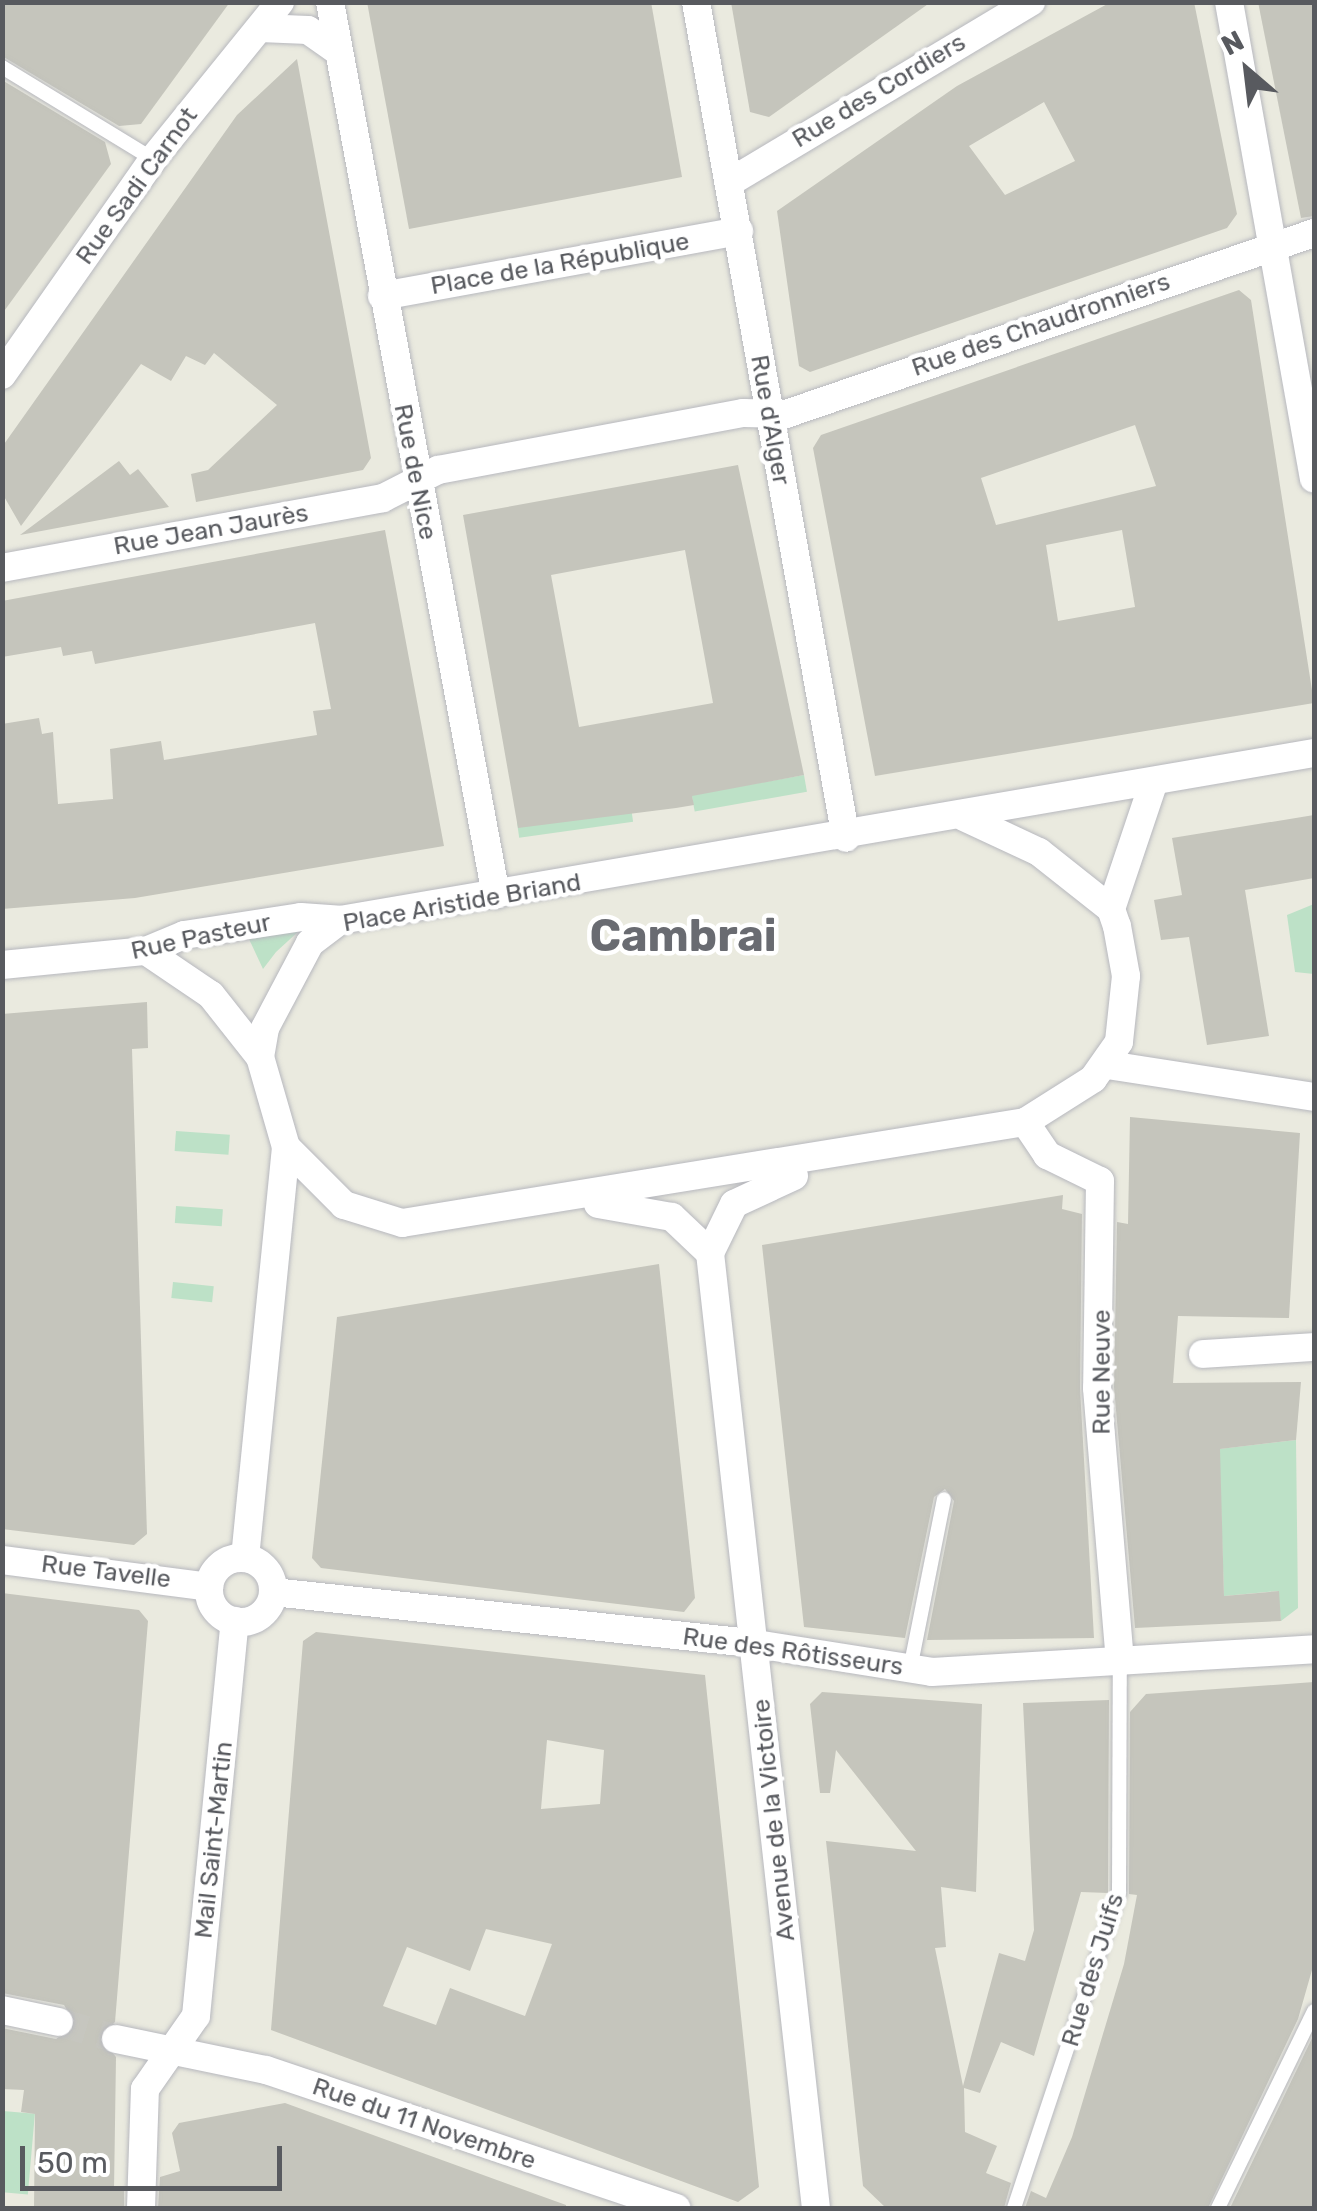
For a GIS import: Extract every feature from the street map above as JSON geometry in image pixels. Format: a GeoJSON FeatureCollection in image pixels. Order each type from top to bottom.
{"type":"FeatureCollection","features":[{"type":"Feature","properties":{"kind":"street","name":"Rue Sadi Carnot"},"geometry":{"type":"LineString","coordinates":[[2,376],[152,158],[280,2]]}},
{"type":"Feature","properties":{"kind":"street","name":"Rue de Nice"},"geometry":{"type":"LineString","coordinates":[[330,2],[334,49],[496,895]]}},
{"type":"Feature","properties":{"kind":"street","name":"Rue d'Alger"},"geometry":{"type":"LineString","coordinates":[[696,2],[846,838]]}},
{"type":"Feature","properties":{"kind":"street","name":"Rue des Cordiers"},"geometry":{"type":"LineString","coordinates":[[730,182],[1031,2]]}},
{"type":"Feature","properties":{"kind":"street"},"geometry":{"type":"LineString","coordinates":[[1229,2],[1314,478]]}},
{"type":"Feature","properties":{"kind":"street"},"geometry":{"type":"LineString","coordinates":[[260,28],[308,30],[334,49]]}},
{"type":"Feature","properties":{"kind":"street","name":"Place de la République"},"geometry":{"type":"LineString","coordinates":[[382,296],[738,231]]}},
{"type":"Feature","properties":{"kind":"street","name":"Rue des Chaudronniers"},"geometry":{"type":"LineString","coordinates":[[768,414],[1274,243],[1314,233]]}},
{"type":"Feature","properties":{"kind":"street"},"geometry":{"type":"LineString","coordinates":[[417,482],[438,470],[768,414]]}},
{"type":"Feature","properties":{"kind":"street","name":"Rue Jean Jaurès"},"geometry":{"type":"LineString","coordinates":[[2,568],[383,498],[417,482]]}},
{"type":"Feature","properties":{"kind":"street","name":"Place Aristide Briand"},"geometry":{"type":"LineString","coordinates":[[260,1057],[277,991],[310,944],[340,920],[846,838],[1314,752]]}},
{"type":"Feature","properties":{"kind":"street"},"geometry":{"type":"LineString","coordinates":[[146,951],[211,995],[260,1057],[286,1146],[313,1181],[370,1217],[445,1220],[839,1158],[1025,1122],[1108,1066],[1126,1019],[1110,909],[1154,782]]}},
{"type":"Feature","properties":{"kind":"street"},"geometry":{"type":"LineString","coordinates":[[964,817],[1039,852],[1110,909]]}},
{"type":"Feature","properties":{"kind":"street","name":"Rue Pasteur"},"geometry":{"type":"LineString","coordinates":[[2,966],[146,951],[184,935],[301,916],[340,920]]}},
{"type":"Feature","properties":{"kind":"street"},"geometry":{"type":"LineString","coordinates":[[1108,1066],[1314,1097]]}},
{"type":"Feature","properties":{"kind":"street","name":"Rue Neuve"},"geometry":{"type":"LineString","coordinates":[[1025,1122],[1046,1156],[1100,1181],[1097,1388],[1120,1662]]}},
{"type":"Feature","properties":{"kind":"street"},"geometry":{"type":"LineString","coordinates":[[245,1558],[286,1146]]}},
{"type":"Feature","properties":{"kind":"street"},"geometry":{"type":"LineString","coordinates":[[566,1200],[672,1217],[710,1253],[734,1204],[839,1158]]}},
{"type":"Feature","properties":{"kind":"street","name":"Avenue de la Victoire"},"geometry":{"type":"LineString","coordinates":[[710,1253],[816,2208]]}},
{"type":"Feature","properties":{"kind":"street"},"geometry":{"type":"LineString","coordinates":[[1203,1354],[1314,1348]]}},
{"type":"Feature","properties":{"kind":"street"},"geometry":{"type":"LineString","coordinates":[[245,1558],[266,1570],[273,1592],[256,1618],[236,1621],[219,1613],[210,1586],[218,1568],[245,1558]]}},
{"type":"Feature","properties":{"kind":"street","name":"Rue Tavelle"},"geometry":{"type":"LineString","coordinates":[[2,1560],[210,1586]]}},
{"type":"Feature","properties":{"kind":"street","name":"Rue des Rôtisseurs"},"geometry":{"type":"LineString","coordinates":[[273,1592],[756,1644],[910,1669],[1120,1662],[1314,1649]]}},
{"type":"Feature","properties":{"kind":"street","name":"Mail Saint-Martin"},"geometry":{"type":"LineString","coordinates":[[141,2208],[145,2089],[168,2050],[196,2016],[236,1621]]}},
{"type":"Feature","properties":{"kind":"street"},"geometry":{"type":"LineString","coordinates":[[2,2010],[58,2022]]}},
{"type":"Feature","properties":{"kind":"street","name":"Rue du 11 Novembre"},"geometry":{"type":"LineString","coordinates":[[116,2039],[266,2070],[676,2208]]}},
{"type":"Feature","properties":{"kind":"lane"},"geometry":{"type":"LineString","coordinates":[[2,67],[152,158]]}},
{"type":"Feature","properties":{"kind":"lane"},"geometry":{"type":"LineString","coordinates":[[910,1669],[944,1498]]}},
{"type":"Feature","properties":{"kind":"lane","name":"Rue des Juifs"},"geometry":{"type":"LineString","coordinates":[[1014,2208],[1119,1893],[1120,1662]]}},
{"type":"Feature","properties":{"kind":"lane"},"geometry":{"type":"LineString","coordinates":[[1218,2208],[1314,2012]]}},
{"type":"Feature","properties":{"kind":"green space"},"geometry":{"type":"Polygon","coordinates":[[[804,775],[807,792],[695,812],[692,795],[804,775]]]}},
{"type":"Feature","properties":{"kind":"green space"},"geometry":{"type":"Polygon","coordinates":[[[631,807],[633,822],[519,838],[517,823],[631,807]]]}},
{"type":"Feature","properties":{"kind":"green space"},"geometry":{"type":"Polygon","coordinates":[[[1314,904],[1314,974],[1295,972],[1287,915],[1314,904]]]}},
{"type":"Feature","properties":{"kind":"green space"},"geometry":{"type":"Polygon","coordinates":[[[300,930],[276,952],[263,969],[249,939],[300,930]]]}},
{"type":"Feature","properties":{"kind":"green space"},"geometry":{"type":"Polygon","coordinates":[[[176,1131],[230,1135],[228,1155],[175,1151],[176,1131]]]}},
{"type":"Feature","properties":{"kind":"green space"},"geometry":{"type":"Polygon","coordinates":[[[176,1206],[223,1209],[222,1226],[175,1223],[176,1206]]]}},
{"type":"Feature","properties":{"kind":"green space"},"geometry":{"type":"Polygon","coordinates":[[[173,1282],[214,1286],[212,1302],[171,1298],[173,1282]]]}},
{"type":"Feature","properties":{"kind":"green space"},"geometry":{"type":"Polygon","coordinates":[[[1296,1440],[1298,1608],[1281,1621],[1278,1591],[1224,1596],[1219,1449],[1296,1440]]]}},
{"type":"Feature","properties":{"kind":"green space"},"geometry":{"type":"Polygon","coordinates":[[[3,2111],[35,2114],[28,2194],[2,2192],[3,2111]]]}},
{"type":"Feature","properties":{"kind":"building"},"geometry":{"type":"Polygon","coordinates":[[[2,2],[230,2],[141,124],[119,126],[2,56],[2,2]]]}},
{"type":"Feature","properties":{"kind":"building"},"geometry":{"type":"Polygon","coordinates":[[[367,2],[651,2],[682,177],[409,229],[367,2]]]}},
{"type":"Feature","properties":{"kind":"building"},"geometry":{"type":"Polygon","coordinates":[[[731,2],[931,2],[769,117],[750,112],[731,2]]]}},
{"type":"Feature","properties":{"kind":"building"},"geometry":{"type":"Polygon","coordinates":[[[1111,2],[1194,2],[1237,214],[1227,228],[810,372],[799,366],[777,211],[957,86],[1111,2]],[[1044,102],[969,146],[1005,195],[1075,161],[1044,102]]]}},
{"type":"Feature","properties":{"kind":"building"},"geometry":{"type":"Polygon","coordinates":[[[1258,2],[1314,2],[1314,216],[1301,218],[1258,2]]]}},
{"type":"Feature","properties":{"kind":"building"},"geometry":{"type":"Polygon","coordinates":[[[297,59],[371,458],[363,470],[196,502],[191,474],[208,470],[277,405],[214,353],[205,365],[186,356],[171,381],[141,364],[21,526],[2,493],[2,447],[237,115],[297,59]]]}},
{"type":"Feature","properties":{"kind":"building"},"geometry":{"type":"Polygon","coordinates":[[[2,80],[105,142],[111,164],[2,314],[2,80]]]}},
{"type":"Feature","properties":{"kind":"building"},"geometry":{"type":"Polygon","coordinates":[[[1239,290],[1251,300],[1314,703],[875,776],[813,448],[821,435],[1239,290]],[[1135,425],[981,478],[996,525],[1156,486],[1135,425]],[[1122,530],[1046,545],[1058,621],[1135,607],[1122,530]]]}},
{"type":"Feature","properties":{"kind":"building"},"geometry":{"type":"Polygon","coordinates":[[[119,461],[130,475],[138,469],[169,507],[20,535],[119,461]]]}},
{"type":"Feature","properties":{"kind":"building"},"geometry":{"type":"Polygon","coordinates":[[[738,465],[804,775],[692,796],[694,805],[518,828],[463,515],[738,465]],[[685,550],[551,575],[579,727],[713,703],[685,550]]]}},
{"type":"Feature","properties":{"kind":"building"},"geometry":{"type":"Polygon","coordinates":[[[385,530],[444,846],[135,898],[2,909],[2,724],[39,718],[42,734],[53,732],[58,804],[113,799],[110,749],[161,741],[164,760],[317,735],[313,711],[331,709],[315,623],[95,664],[92,651],[63,656],[61,647],[2,657],[2,601],[385,530]]]}},
{"type":"Feature","properties":{"kind":"building"},"geometry":{"type":"Polygon","coordinates":[[[1314,815],[1314,878],[1245,890],[1269,1036],[1207,1045],[1189,937],[1161,940],[1154,900],[1182,895],[1172,838],[1314,815]]]}},
{"type":"Feature","properties":{"kind":"building"},"geometry":{"type":"Polygon","coordinates":[[[147,1002],[148,1048],[132,1049],[147,1534],[134,1545],[2,1529],[2,1014],[147,1002]]]}},
{"type":"Feature","properties":{"kind":"building"},"geometry":{"type":"Polygon","coordinates":[[[1130,1117],[1300,1133],[1289,1318],[1178,1316],[1173,1383],[1301,1382],[1296,1440],[1220,1449],[1224,1596],[1279,1591],[1281,1621],[1135,1628],[1114,1387],[1117,1222],[1128,1224],[1130,1117]]]}},
{"type":"Feature","properties":{"kind":"building"},"geometry":{"type":"Polygon","coordinates":[[[1063,1195],[1062,1209],[1082,1214],[1080,1388],[1094,1638],[927,1640],[954,1501],[945,1489],[934,1497],[905,1638],[804,1627],[762,1245],[1063,1195]]]}},
{"type":"Feature","properties":{"kind":"building"},"geometry":{"type":"Polygon","coordinates":[[[659,1264],[695,1598],[684,1612],[321,1568],[312,1558],[337,1317],[659,1264]]]}},
{"type":"Feature","properties":{"kind":"building"},"geometry":{"type":"Polygon","coordinates":[[[2,1593],[139,1610],[148,1621],[115,2022],[99,2036],[116,2057],[114,2190],[124,2187],[124,2208],[34,2208],[35,2114],[21,2112],[24,2090],[2,2089],[2,2028],[56,2039],[76,2025],[64,2005],[2,1993],[2,1593]]]}},
{"type":"Feature","properties":{"kind":"building"},"geometry":{"type":"Polygon","coordinates":[[[316,1632],[705,1675],[759,2187],[738,2202],[271,2030],[303,1641],[316,1632]],[[547,1740],[541,1809],[600,1804],[604,1750],[547,1740]],[[486,1929],[470,1971],[407,1947],[383,2006],[436,2025],[450,1988],[525,2016],[552,1944],[486,1929]]]}},
{"type":"Feature","properties":{"kind":"building"},"geometry":{"type":"Polygon","coordinates":[[[1314,1682],[1314,1963],[1298,2019],[1208,2208],[1025,2208],[1031,2191],[1046,2198],[1072,2137],[1124,1964],[1137,1895],[1129,1894],[1130,1712],[1146,1694],[1314,1682]]]}},
{"type":"Feature","properties":{"kind":"building"},"geometry":{"type":"Polygon","coordinates":[[[822,1692],[982,1704],[976,1892],[941,1887],[946,1947],[935,1948],[963,2086],[999,1953],[1025,1961],[1034,1930],[1023,1703],[1109,1700],[1108,1893],[1081,1892],[1034,2056],[1001,2042],[980,2093],[964,2088],[965,2132],[997,2146],[986,2173],[1011,2183],[1004,2208],[886,2208],[863,2186],[826,1841],[916,1851],[836,1750],[830,1793],[820,1793],[810,1704],[822,1692]]]}},
{"type":"Feature","properties":{"kind":"building"},"geometry":{"type":"Polygon","coordinates":[[[1314,2034],[1314,2208],[1230,2208],[1314,2034]]]}},
{"type":"Feature","properties":{"kind":"building"},"geometry":{"type":"Polygon","coordinates":[[[285,2103],[566,2208],[158,2208],[160,2177],[180,2171],[172,2133],[179,2123],[285,2103]]]}},
{"type":"Feature","properties":{"kind":"tunnel"},"geometry":{"type":"LineString","coordinates":[[59,2022],[116,2039]]}},
{"type":"Feature","properties":{"kind":"district","name":"Cambrai"},"geometry":{"type":"Point","coordinates":[683,936]}}]}
